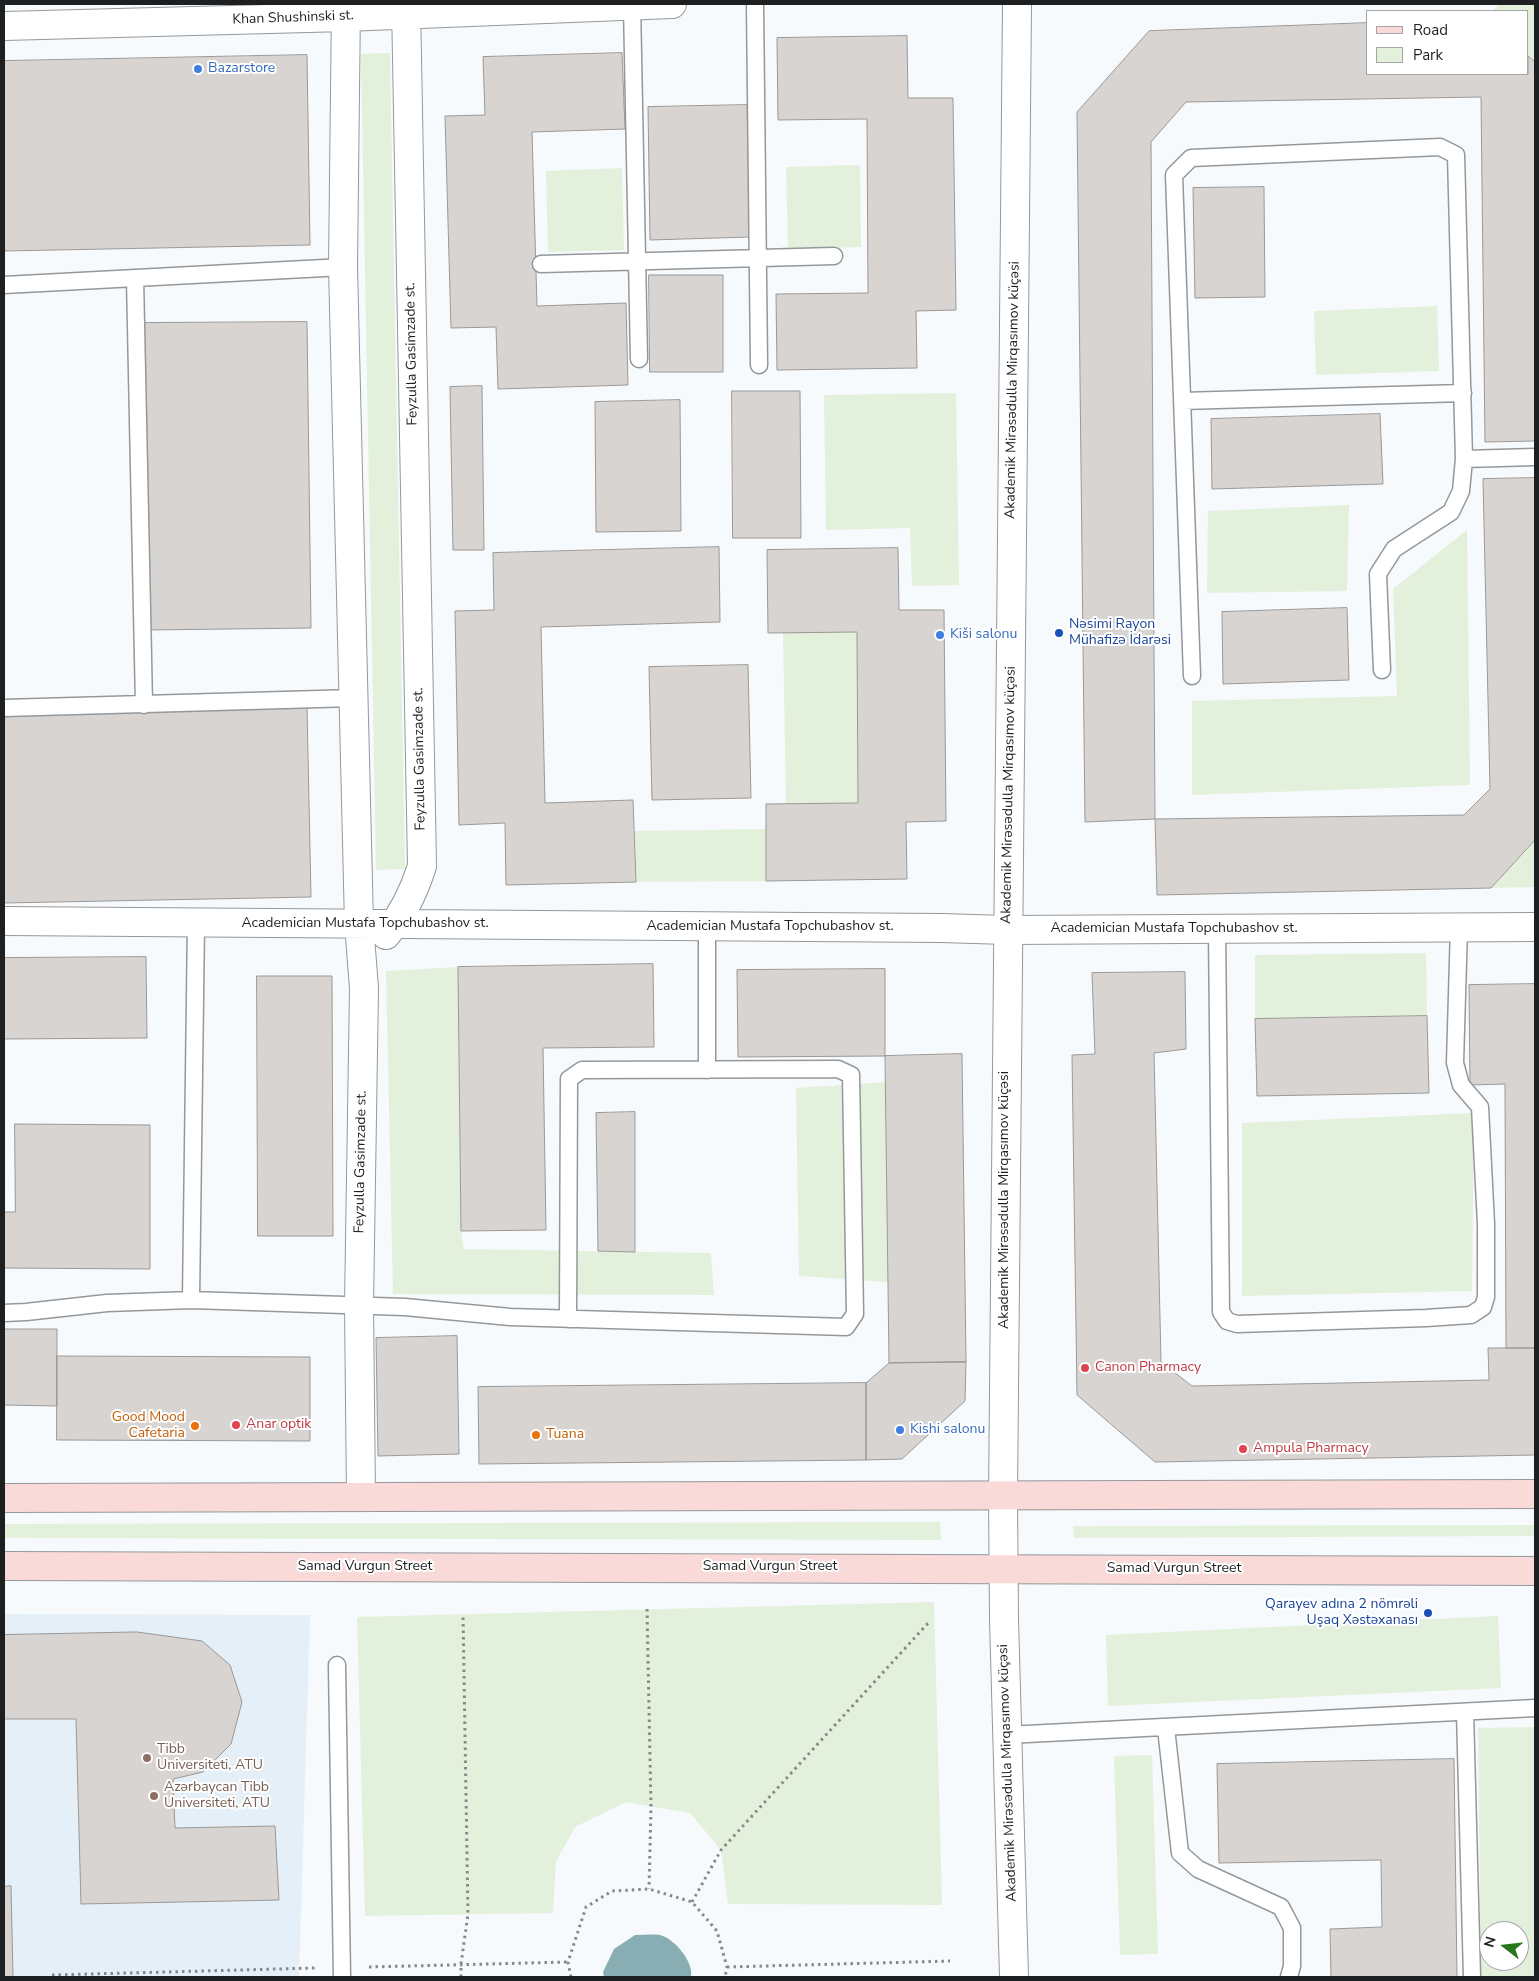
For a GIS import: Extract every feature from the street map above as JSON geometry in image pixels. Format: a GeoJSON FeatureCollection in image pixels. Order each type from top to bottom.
{"type":"FeatureCollection","features":[{"type":"Feature","properties":{"kind":"main road"},"geometry":{"type":"LineString","coordinates":[[4,1498],[1535,1494]]}},
{"type":"Feature","properties":{"kind":"main road","name":"Samad Vurgun Street"},"geometry":{"type":"LineString","coordinates":[[4,1566],[1535,1571]]}},
{"type":"Feature","properties":{"kind":"street","name":"Khan Shushinski st."},"geometry":{"type":"LineString","coordinates":[[4,26],[346,10],[672,4]]}},
{"type":"Feature","properties":{"kind":"street","name":"Akademik Mirəsədulla Mirqasımov küçəsi"},"geometry":{"type":"LineString","coordinates":[[1014,1977],[1003,1568],[1003,1496],[1017,4]]}},
{"type":"Feature","properties":{"kind":"street","name":"Feyzulla Gasimzade st."},"geometry":{"type":"LineString","coordinates":[[361,1497],[359,1305],[363,964],[395,923],[413,893],[422,866],[406,9]]}},
{"type":"Feature","properties":{"kind":"street"},"geometry":{"type":"LineString","coordinates":[[346,10],[343,267],[359,924],[363,964]]}},
{"type":"Feature","properties":{"kind":"street","name":"Academician Mustafa Topchubashov st."},"geometry":{"type":"LineString","coordinates":[[4,921],[395,923],[1008,930],[1535,927]]}},
{"type":"Feature","properties":{"kind":"lane"},"geometry":{"type":"LineString","coordinates":[[755,4],[759,365]]}},
{"type":"Feature","properties":{"kind":"lane"},"geometry":{"type":"LineString","coordinates":[[632,5],[638,359]]}},
{"type":"Feature","properties":{"kind":"lane"},"geometry":{"type":"LineString","coordinates":[[1192,676],[1174,176],[1191,158],[1440,147],[1456,155],[1464,459],[1461,491],[1451,512],[1394,549],[1378,574],[1382,670]]}},
{"type":"Feature","properties":{"kind":"lane"},"geometry":{"type":"LineString","coordinates":[[541,264],[834,256]]}},
{"type":"Feature","properties":{"kind":"lane"},"geometry":{"type":"LineString","coordinates":[[4,285],[343,267]]}},
{"type":"Feature","properties":{"kind":"lane"},"geometry":{"type":"LineString","coordinates":[[135,278],[144,705]]}},
{"type":"Feature","properties":{"kind":"lane"},"geometry":{"type":"LineString","coordinates":[[1182,401],[1462,393]]}},
{"type":"Feature","properties":{"kind":"lane"},"geometry":{"type":"LineString","coordinates":[[1464,459],[1535,457]]}},
{"type":"Feature","properties":{"kind":"lane"},"geometry":{"type":"LineString","coordinates":[[4,708],[354,698]]}},
{"type":"Feature","properties":{"kind":"lane"},"geometry":{"type":"LineString","coordinates":[[190,1300],[196,923]]}},
{"type":"Feature","properties":{"kind":"lane"},"geometry":{"type":"LineString","coordinates":[[707,1070],[708,927]]}},
{"type":"Feature","properties":{"kind":"lane"},"geometry":{"type":"LineString","coordinates":[[1217,929],[1221,1312],[1227,1321],[1237,1324],[1471,1315],[1483,1307],[1486,1298],[1486,1224],[1480,1107],[1461,1085],[1456,1063],[1459,927]]}},
{"type":"Feature","properties":{"kind":"lane"},"geometry":{"type":"LineString","coordinates":[[4,1313],[107,1303],[190,1300],[405,1307],[510,1317],[568,1319],[846,1327],[855,1314],[851,1075],[838,1068],[582,1070],[569,1079],[568,1319]]}},
{"type":"Feature","properties":{"kind":"lane"},"geometry":{"type":"LineString","coordinates":[[338,1666],[342,1972]]}},
{"type":"Feature","properties":{"kind":"lane"},"geometry":{"type":"LineString","coordinates":[[1007,1735],[1535,1708]]}},
{"type":"Feature","properties":{"kind":"lane"},"geometry":{"type":"LineString","coordinates":[[1465,1712],[1472,1977]]}},
{"type":"Feature","properties":{"kind":"lane"},"geometry":{"type":"LineString","coordinates":[[1166,1728],[1180,1853],[1198,1869],[1281,1907],[1292,1928],[1292,1966],[1289,1977]]}},
{"type":"Feature","properties":{"kind":"path"},"geometry":{"type":"LineString","coordinates":[[647,1609],[651,1807],[649,1889]]}},
{"type":"Feature","properties":{"kind":"path"},"geometry":{"type":"LineString","coordinates":[[461,1977],[468,1914],[463,1614]]}},
{"type":"Feature","properties":{"kind":"path"},"geometry":{"type":"LineString","coordinates":[[692,1902],[721,1850],[930,1621]]}},
{"type":"Feature","properties":{"kind":"path"},"geometry":{"type":"LineString","coordinates":[[571,1977],[568,1962],[586,1907],[612,1891],[649,1889],[692,1902],[717,1931],[727,1967],[725,1977]]}},
{"type":"Feature","properties":{"kind":"path"},"geometry":{"type":"LineString","coordinates":[[727,1967],[950,1961]]}},
{"type":"Feature","properties":{"kind":"path"},"geometry":{"type":"LineString","coordinates":[[52,1975],[342,1972],[461,1964],[568,1962]]}},
{"type":"Feature","properties":{"kind":"shaded area","name":"Azərbaycan Tibb Universiteti, ATU"},"geometry":{"type":"Polygon","coordinates":[[[4,1614],[310,1615],[299,1977],[4,1977],[4,1614]]]}},
{"type":"Feature","properties":{"kind":"green space"},"geometry":{"type":"Polygon","coordinates":[[[1499,4],[1535,4],[1535,62],[1529,57],[1529,10],[1494,10],[1499,4]]]}},
{"type":"Feature","properties":{"kind":"green space"},"geometry":{"type":"Polygon","coordinates":[[[390,53],[405,869],[376,870],[361,54],[390,53]]]}},
{"type":"Feature","properties":{"kind":"green space"},"geometry":{"type":"Polygon","coordinates":[[[860,165],[861,247],[788,249],[786,167],[860,165]]]}},
{"type":"Feature","properties":{"kind":"green space"},"geometry":{"type":"Polygon","coordinates":[[[622,168],[624,250],[548,252],[546,171],[622,168]]]}},
{"type":"Feature","properties":{"kind":"green space"},"geometry":{"type":"Polygon","coordinates":[[[1437,306],[1439,371],[1316,375],[1314,311],[1437,306]]]}},
{"type":"Feature","properties":{"kind":"green space"},"geometry":{"type":"Polygon","coordinates":[[[956,393],[959,585],[912,586],[910,528],[826,530],[824,395],[956,393]]]}},
{"type":"Feature","properties":{"kind":"green space"},"geometry":{"type":"Polygon","coordinates":[[[1349,505],[1347,591],[1207,593],[1208,511],[1349,505]]]}},
{"type":"Feature","properties":{"kind":"green space"},"geometry":{"type":"Polygon","coordinates":[[[1467,530],[1470,785],[1192,795],[1192,701],[1397,696],[1393,589],[1467,530]]]}},
{"type":"Feature","properties":{"kind":"green space"},"geometry":{"type":"Polygon","coordinates":[[[783,632],[857,632],[858,803],[786,804],[783,632]]]}},
{"type":"Feature","properties":{"kind":"green space"},"geometry":{"type":"Polygon","coordinates":[[[766,829],[766,881],[636,882],[635,831],[766,829]]]}},
{"type":"Feature","properties":{"kind":"green space"},"geometry":{"type":"Polygon","coordinates":[[[1535,840],[1535,887],[1491,888],[1535,840]]]}},
{"type":"Feature","properties":{"kind":"green space"},"geometry":{"type":"Polygon","coordinates":[[[1426,953],[1427,1016],[1255,1019],[1255,955],[1426,953]]]}},
{"type":"Feature","properties":{"kind":"green space"},"geometry":{"type":"Polygon","coordinates":[[[458,967],[461,1231],[464,1249],[711,1253],[714,1295],[393,1294],[386,971],[458,967]]]}},
{"type":"Feature","properties":{"kind":"green space"},"geometry":{"type":"Polygon","coordinates":[[[886,1082],[888,1282],[799,1276],[796,1088],[886,1082]]]}},
{"type":"Feature","properties":{"kind":"green space"},"geometry":{"type":"Polygon","coordinates":[[[1474,1113],[1472,1291],[1242,1296],[1242,1123],[1474,1113]]]}},
{"type":"Feature","properties":{"kind":"green space"},"geometry":{"type":"Polygon","coordinates":[[[940,1522],[941,1540],[4,1538],[4,1524],[940,1522]]]}},
{"type":"Feature","properties":{"kind":"green space"},"geometry":{"type":"Polygon","coordinates":[[[1535,1525],[1535,1536],[1074,1538],[1073,1526],[1535,1525]]]}},
{"type":"Feature","properties":{"kind":"green space"},"geometry":{"type":"Polygon","coordinates":[[[934,1602],[942,1905],[728,1904],[721,1850],[690,1813],[626,1802],[575,1827],[556,1862],[553,1913],[365,1916],[357,1617],[934,1602]]]}},
{"type":"Feature","properties":{"kind":"green space"},"geometry":{"type":"Polygon","coordinates":[[[1498,1616],[1501,1688],[1108,1706],[1106,1635],[1498,1616]]]}},
{"type":"Feature","properties":{"kind":"green space"},"geometry":{"type":"Polygon","coordinates":[[[1535,1727],[1535,1977],[1481,1977],[1481,1971],[1529,1971],[1529,1921],[1480,1921],[1478,1728],[1535,1727]]]}},
{"type":"Feature","properties":{"kind":"green space"},"geometry":{"type":"Polygon","coordinates":[[[1152,1755],[1158,1954],[1120,1955],[1114,1756],[1152,1755]]]}},
{"type":"Feature","properties":{"kind":"water"},"geometry":{"type":"Polygon","coordinates":[[[635,1935],[660,1935],[672,1941],[690,1965],[691,1977],[604,1977],[603,1972],[614,1949],[635,1935]]]}},
{"type":"Feature","properties":{"kind":"building"},"geometry":{"type":"Polygon","coordinates":[[[1366,23],[1366,75],[1529,75],[1529,57],[1535,62],[1535,441],[1485,442],[1481,97],[1186,102],[1151,142],[1155,819],[1085,822],[1077,112],[1149,31],[1366,23]]]}},
{"type":"Feature","properties":{"kind":"building"},"geometry":{"type":"Polygon","coordinates":[[[907,36],[908,98],[953,98],[956,310],[916,311],[917,368],[777,370],[776,294],[868,293],[867,119],[778,120],[777,38],[907,36]]]}},
{"type":"Feature","properties":{"kind":"building"},"geometry":{"type":"Polygon","coordinates":[[[622,53],[625,129],[532,132],[537,306],[626,303],[628,385],[498,389],[496,327],[451,328],[445,116],[485,115],[483,57],[622,53]]]}},
{"type":"Feature","properties":{"kind":"building"},"geometry":{"type":"Polygon","coordinates":[[[307,55],[310,245],[4,251],[4,61],[307,55]]]}},
{"type":"Feature","properties":{"kind":"building"},"geometry":{"type":"Polygon","coordinates":[[[747,105],[750,237],[650,240],[648,107],[747,105]]]}},
{"type":"Feature","properties":{"kind":"building"},"geometry":{"type":"Polygon","coordinates":[[[1264,187],[1265,297],[1195,298],[1193,188],[1264,187]]]}},
{"type":"Feature","properties":{"kind":"building"},"geometry":{"type":"Polygon","coordinates":[[[649,275],[723,275],[723,372],[650,372],[649,275]]]}},
{"type":"Feature","properties":{"kind":"building"},"geometry":{"type":"Polygon","coordinates":[[[307,322],[311,628],[146,630],[143,323],[307,322]]]}},
{"type":"Feature","properties":{"kind":"building"},"geometry":{"type":"Polygon","coordinates":[[[482,386],[484,550],[453,550],[450,387],[482,386]]]}},
{"type":"Feature","properties":{"kind":"building"},"geometry":{"type":"Polygon","coordinates":[[[732,391],[800,391],[801,538],[733,538],[732,391]]]}},
{"type":"Feature","properties":{"kind":"building"},"geometry":{"type":"Polygon","coordinates":[[[680,400],[681,531],[596,532],[595,402],[680,400]]]}},
{"type":"Feature","properties":{"kind":"building"},"geometry":{"type":"Polygon","coordinates":[[[1380,414],[1383,484],[1212,489],[1211,419],[1380,414]]]}},
{"type":"Feature","properties":{"kind":"building"},"geometry":{"type":"Polygon","coordinates":[[[1535,478],[1535,840],[1491,888],[1157,895],[1155,819],[1464,815],[1490,789],[1483,479],[1535,478]]]}},
{"type":"Feature","properties":{"kind":"building"},"geometry":{"type":"Polygon","coordinates":[[[719,547],[720,622],[541,627],[545,803],[633,800],[636,882],[506,885],[505,823],[459,825],[455,611],[494,610],[493,553],[719,547]]]}},
{"type":"Feature","properties":{"kind":"building"},"geometry":{"type":"Polygon","coordinates":[[[898,548],[899,610],[944,610],[946,821],[906,822],[907,879],[766,881],[766,804],[858,803],[857,632],[768,633],[767,550],[898,548]]]}},
{"type":"Feature","properties":{"kind":"building"},"geometry":{"type":"Polygon","coordinates":[[[1347,608],[1349,680],[1223,684],[1222,612],[1347,608]]]}},
{"type":"Feature","properties":{"kind":"building"},"geometry":{"type":"Polygon","coordinates":[[[748,665],[751,798],[652,800],[649,667],[748,665]]]}},
{"type":"Feature","properties":{"kind":"building"},"geometry":{"type":"Polygon","coordinates":[[[307,707],[311,897],[4,903],[4,713],[307,707]]]}},
{"type":"Feature","properties":{"kind":"building"},"geometry":{"type":"Polygon","coordinates":[[[146,957],[147,1038],[4,1039],[4,958],[146,957]]]}},
{"type":"Feature","properties":{"kind":"building"},"geometry":{"type":"Polygon","coordinates":[[[653,964],[654,1047],[543,1048],[546,1230],[461,1231],[458,967],[653,964]]]}},
{"type":"Feature","properties":{"kind":"building"},"geometry":{"type":"Polygon","coordinates":[[[885,969],[885,1056],[738,1057],[737,970],[885,969]]]}},
{"type":"Feature","properties":{"kind":"building"},"geometry":{"type":"Polygon","coordinates":[[[1185,972],[1186,1049],[1154,1053],[1161,1362],[1192,1386],[1489,1380],[1488,1348],[1535,1348],[1535,1455],[1155,1462],[1077,1395],[1072,1055],[1095,1054],[1092,973],[1185,972]]]}},
{"type":"Feature","properties":{"kind":"building"},"geometry":{"type":"Polygon","coordinates":[[[257,976],[332,976],[333,1236],[258,1236],[257,976]]]}},
{"type":"Feature","properties":{"kind":"building"},"geometry":{"type":"Polygon","coordinates":[[[1535,984],[1535,1348],[1506,1348],[1505,1084],[1470,1085],[1469,985],[1535,984]]]}},
{"type":"Feature","properties":{"kind":"building"},"geometry":{"type":"Polygon","coordinates":[[[1427,1016],[1429,1093],[1257,1096],[1255,1019],[1427,1016]]]}},
{"type":"Feature","properties":{"kind":"building"},"geometry":{"type":"Polygon","coordinates":[[[962,1054],[966,1362],[889,1363],[885,1056],[962,1054]]]}},
{"type":"Feature","properties":{"kind":"building"},"geometry":{"type":"Polygon","coordinates":[[[635,1112],[635,1252],[598,1251],[596,1113],[635,1112]]]}},
{"type":"Feature","properties":{"kind":"building"},"geometry":{"type":"Polygon","coordinates":[[[15,1124],[150,1125],[150,1269],[4,1268],[4,1212],[15,1212],[15,1124]]]}},
{"type":"Feature","properties":{"kind":"building"},"geometry":{"type":"Polygon","coordinates":[[[4,1329],[57,1329],[57,1406],[4,1405],[4,1329]]]}},
{"type":"Feature","properties":{"kind":"building"},"geometry":{"type":"Polygon","coordinates":[[[457,1336],[459,1454],[378,1456],[376,1338],[457,1336]]]}},
{"type":"Feature","properties":{"kind":"building"},"geometry":{"type":"Polygon","coordinates":[[[57,1356],[310,1357],[310,1441],[57,1440],[57,1356]]]}},
{"type":"Feature","properties":{"kind":"building","name":"Kishi salonu"},"geometry":{"type":"Polygon","coordinates":[[[966,1362],[965,1401],[902,1459],[866,1460],[866,1383],[889,1363],[966,1362]]]}},
{"type":"Feature","properties":{"kind":"building"},"geometry":{"type":"Polygon","coordinates":[[[866,1383],[866,1460],[479,1464],[478,1387],[866,1383]]]}},
{"type":"Feature","properties":{"kind":"building","name":"Tibb Universiteti, ATU"},"geometry":{"type":"Polygon","coordinates":[[[137,1632],[202,1641],[230,1665],[242,1702],[231,1744],[203,1772],[173,1779],[175,1828],[275,1826],[279,1900],[81,1904],[76,1719],[4,1719],[4,1635],[137,1632]]]}},
{"type":"Feature","properties":{"kind":"building"},"geometry":{"type":"Polygon","coordinates":[[[1454,1759],[1457,1977],[1331,1977],[1330,1929],[1382,1927],[1381,1860],[1219,1863],[1217,1764],[1454,1759]]]}},
{"type":"Feature","properties":{"kind":"building"},"geometry":{"type":"Polygon","coordinates":[[[11,1886],[13,1977],[4,1977],[4,1887],[11,1886]]]}},
{"type":"Feature","properties":{"kind":"place","name":"Bazarstore"},"geometry":{"type":"Point","coordinates":[198,69]}},
{"type":"Feature","properties":{"kind":"place","name":"Nəsimi Rayon Mühafizə İdarəsi"},"geometry":{"type":"Point","coordinates":[1059,633]}},
{"type":"Feature","properties":{"kind":"place","name":"Kiši salonu"},"geometry":{"type":"Point","coordinates":[940,635]}},
{"type":"Feature","properties":{"kind":"place","name":"Canon Pharmacy"},"geometry":{"type":"Point","coordinates":[1085,1368]}},
{"type":"Feature","properties":{"kind":"place","name":"Anar optik"},"geometry":{"type":"Point","coordinates":[236,1425]}},
{"type":"Feature","properties":{"kind":"place","name":"Good Mood Cafetaria"},"geometry":{"type":"Point","coordinates":[195,1426]}},
{"type":"Feature","properties":{"kind":"place","name":"Kishi salonu"},"geometry":{"type":"Point","coordinates":[900,1430]}},
{"type":"Feature","properties":{"kind":"place","name":"Tuana"},"geometry":{"type":"Point","coordinates":[536,1435]}},
{"type":"Feature","properties":{"kind":"place","name":"Ampula Pharmacy"},"geometry":{"type":"Point","coordinates":[1243,1449]}},
{"type":"Feature","properties":{"kind":"place","name":"Qarayev adına 2 nömrəli Uşaq Xəstəxanası"},"geometry":{"type":"Point","coordinates":[1428,1613]}},
{"type":"Feature","properties":{"kind":"place","name":"Tibb Universiteti, ATU"},"geometry":{"type":"Point","coordinates":[147,1758]}},
{"type":"Feature","properties":{"kind":"place","name":"Azərbaycan Tibb Universiteti, ATU"},"geometry":{"type":"Point","coordinates":[154,1796]}}]}
